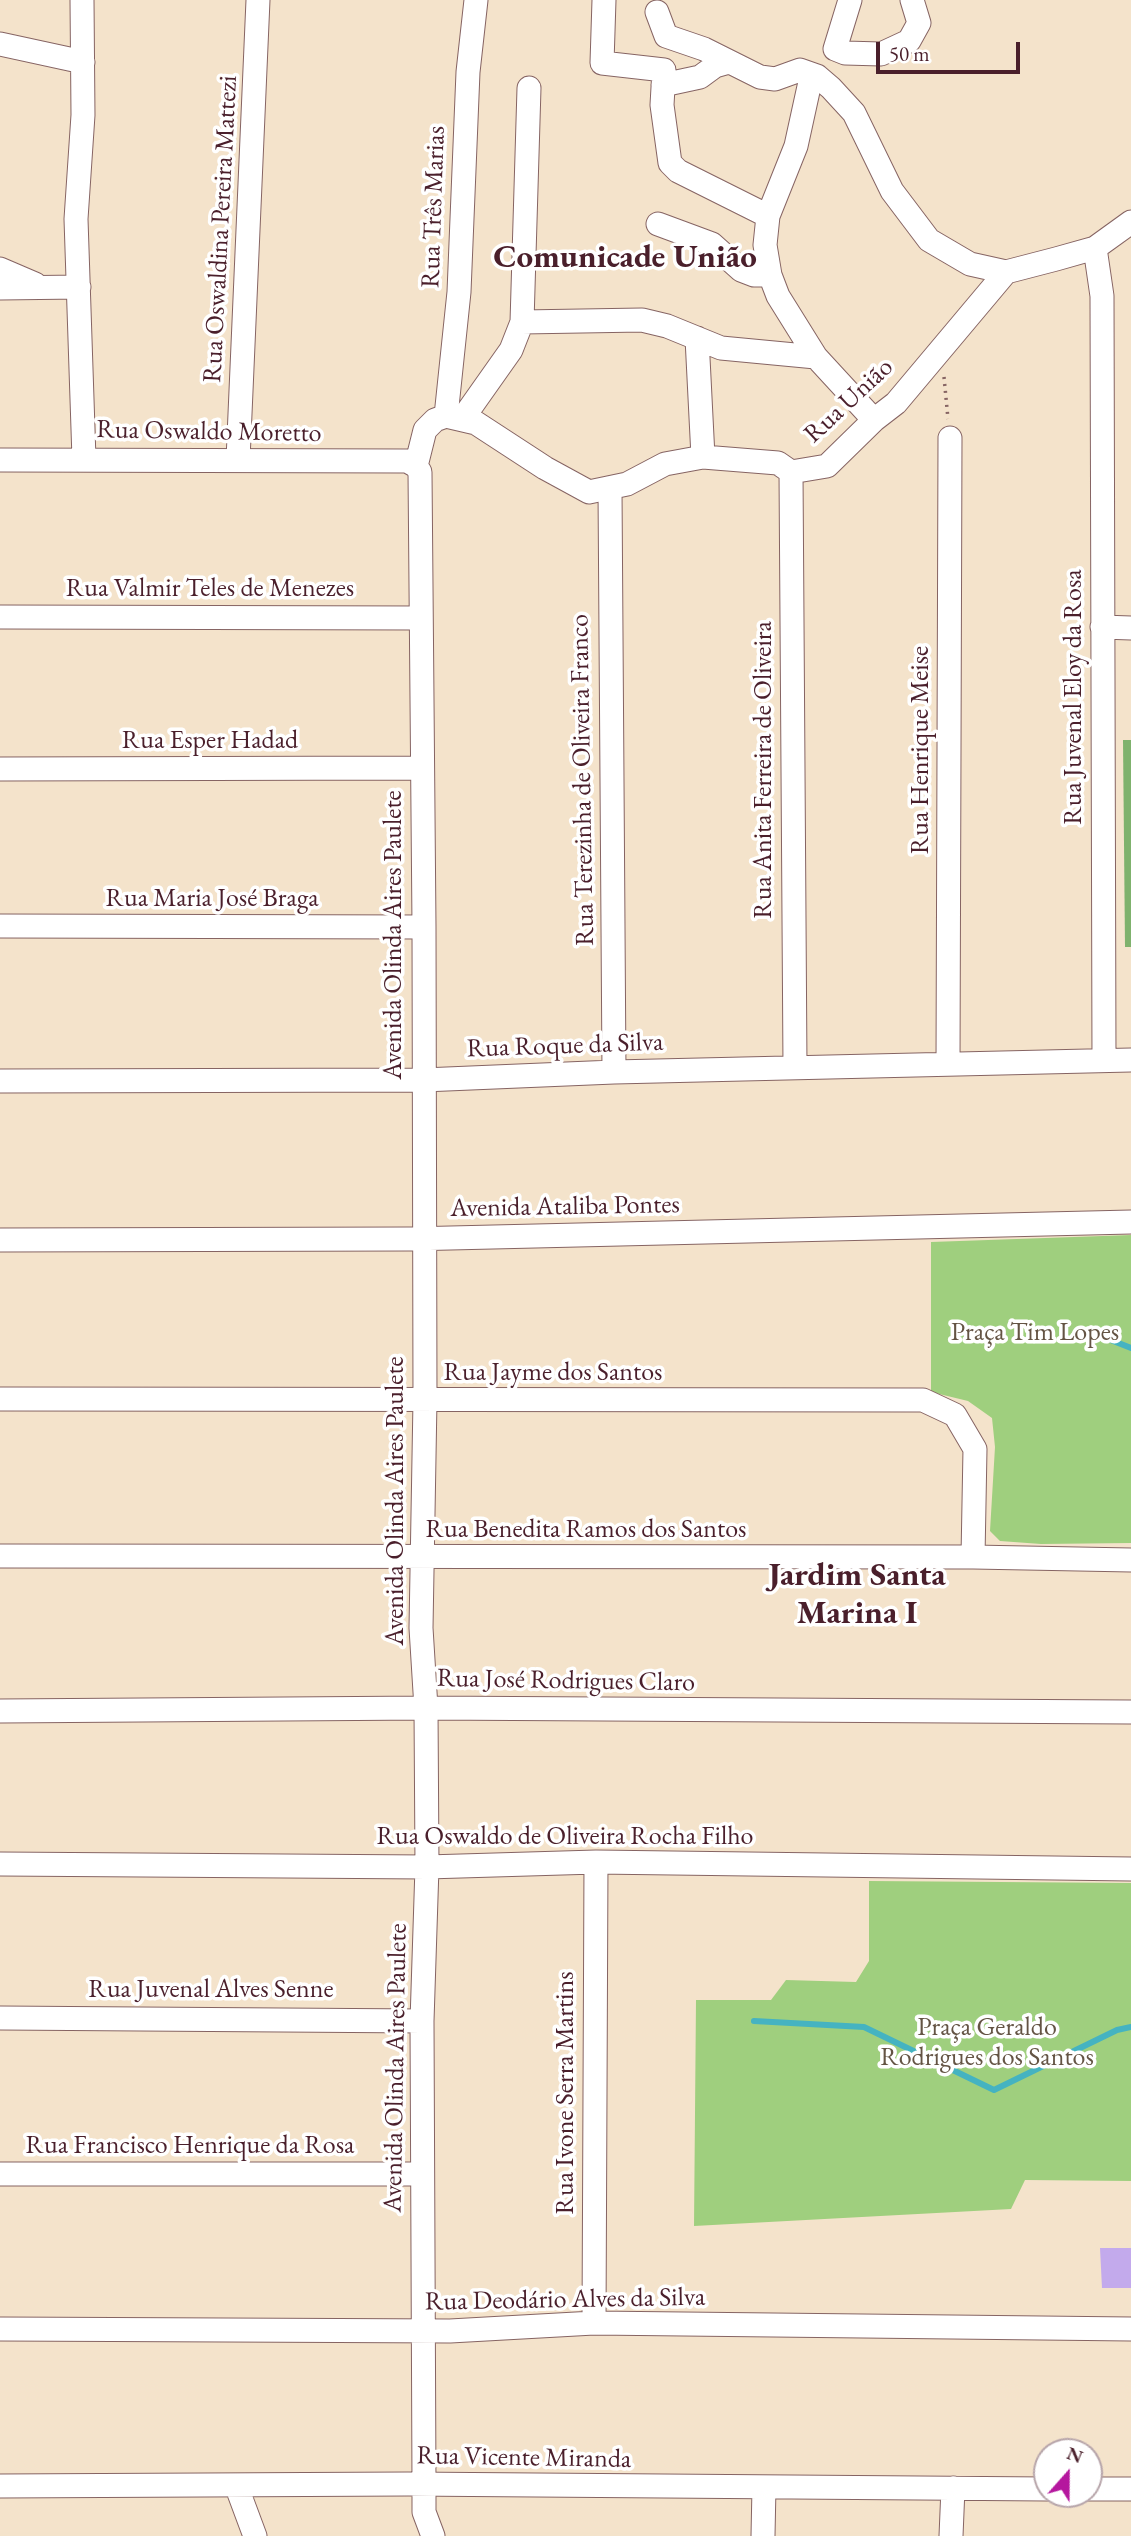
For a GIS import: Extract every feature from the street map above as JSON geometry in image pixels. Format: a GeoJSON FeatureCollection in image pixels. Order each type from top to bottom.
{"type":"FeatureCollection","features":[{"type":"Feature","properties":{"kind":"street"},"geometry":{"type":"LineString","coordinates":[[82,0],[83,115],[76,219],[84,458]]}},
{"type":"Feature","properties":{"kind":"street","name":"Rua Oswaldina Pereira Mattezi"},"geometry":{"type":"LineString","coordinates":[[238,460],[258,0]]}},
{"type":"Feature","properties":{"kind":"street","name":"Rua Três Marias"},"geometry":{"type":"LineString","coordinates":[[454,417],[468,72],[476,0]]}},
{"type":"Feature","properties":{"kind":"street"},"geometry":{"type":"LineString","coordinates":[[604,0],[602,63],[664,70],[662,105],[670,163],[678,171],[768,216]]}},
{"type":"Feature","properties":{"kind":"street"},"geometry":{"type":"LineString","coordinates":[[850,0],[835,49],[845,53],[881,54],[909,41],[919,23],[912,0]]}},
{"type":"Feature","properties":{"kind":"street"},"geometry":{"type":"LineString","coordinates":[[657,12],[666,36],[761,77],[775,79],[800,70],[817,76],[854,113],[892,191],[929,240],[970,264],[1006,272],[1095,248],[1131,222]]}},
{"type":"Feature","properties":{"kind":"street"},"geometry":{"type":"LineString","coordinates":[[0,44],[83,62]]}},
{"type":"Feature","properties":{"kind":"street"},"geometry":{"type":"LineString","coordinates":[[663,85],[700,77],[715,66],[729,62]]}},
{"type":"Feature","properties":{"kind":"street"},"geometry":{"type":"LineString","coordinates":[[817,76],[810,82],[796,146],[768,216],[765,245],[770,275],[778,296],[816,357],[873,420]]}},
{"type":"Feature","properties":{"kind":"street"},"geometry":{"type":"LineString","coordinates":[[388,461],[435,420],[454,417],[511,350],[522,322],[529,88]]}},
{"type":"Feature","properties":{"kind":"street"},"geometry":{"type":"LineString","coordinates":[[658,224],[712,244],[741,270],[754,275],[770,275]]}},
{"type":"Feature","properties":{"kind":"street","name":"Rua Juvenal Eloy da Rosa"},"geometry":{"type":"LineString","coordinates":[[1095,248],[1102,296],[1104,1060]]}},
{"type":"Feature","properties":{"kind":"street"},"geometry":{"type":"LineString","coordinates":[[0,269],[45,288]]}},
{"type":"Feature","properties":{"kind":"street","name":"Rua União"},"geometry":{"type":"LineString","coordinates":[[454,417],[589,492],[627,484],[665,464],[703,457],[778,463],[791,472],[827,466],[873,420],[896,403],[1006,272]]}},
{"type":"Feature","properties":{"kind":"street"},"geometry":{"type":"LineString","coordinates":[[0,288],[79,287]]}},
{"type":"Feature","properties":{"kind":"street"},"geometry":{"type":"LineString","coordinates":[[522,322],[642,320],[721,348],[747,353],[816,357]]}},
{"type":"Feature","properties":{"kind":"street"},"geometry":{"type":"LineString","coordinates":[[697,338],[703,457]]}},
{"type":"Feature","properties":{"kind":"street"},"geometry":{"type":"LineString","coordinates":[[416,466],[425,430]]}},
{"type":"Feature","properties":{"kind":"street","name":"Rua Henrique Meise"},"geometry":{"type":"LineString","coordinates":[[948,1063],[950,438]]}},
{"type":"Feature","properties":{"kind":"street","name":"Rua Oswaldo Moretto"},"geometry":{"type":"LineString","coordinates":[[0,460],[84,458],[407,461],[416,466]]}},
{"type":"Feature","properties":{"kind":"street","name":"Avenida Olinda Aires Paulete"},"geometry":{"type":"LineString","coordinates":[[416,466],[420,472],[420,768],[424,927],[422,1238],[425,1400],[422,1558],[427,1867],[422,2021],[424,2485],[425,2512],[433,2536]]}},
{"type":"Feature","properties":{"kind":"street","name":"Rua Anita Ferreira de Oliveira"},"geometry":{"type":"LineString","coordinates":[[791,472],[795,1067]]}},
{"type":"Feature","properties":{"kind":"street","name":"Rua Terezinha de Oliveira Franco"},"geometry":{"type":"LineString","coordinates":[[610,488],[614,1072]]}},
{"type":"Feature","properties":{"kind":"street","name":"Rua Valmir Teles de Menezes"},"geometry":{"type":"LineString","coordinates":[[0,617],[420,618]]}},
{"type":"Feature","properties":{"kind":"street"},"geometry":{"type":"LineString","coordinates":[[1102,627],[1131,628]]}},
{"type":"Feature","properties":{"kind":"street","name":"Rua Esper Hadad"},"geometry":{"type":"LineString","coordinates":[[0,769],[420,768]]}},
{"type":"Feature","properties":{"kind":"street","name":"Rua Maria José Braga"},"geometry":{"type":"LineString","coordinates":[[0,926],[424,927]]}},
{"type":"Feature","properties":{"kind":"street","name":"Rua Roque da Silva"},"geometry":{"type":"LineString","coordinates":[[0,1081],[423,1080],[614,1072],[1131,1060]]}},
{"type":"Feature","properties":{"kind":"street","name":"Avenida Ataliba Pontes"},"geometry":{"type":"LineString","coordinates":[[0,1240],[422,1238],[1131,1222]]}},
{"type":"Feature","properties":{"kind":"street","name":"Rua Jayme dos Santos"},"geometry":{"type":"LineString","coordinates":[[0,1399],[923,1401],[955,1415],[975,1449],[973,1557]]}},
{"type":"Feature","properties":{"kind":"street","name":"Rua Benedita Ramos dos Santos"},"geometry":{"type":"LineString","coordinates":[[0,1556],[973,1557],[1131,1560]]}},
{"type":"Feature","properties":{"kind":"street","name":"Rua José Rodrigues Claro"},"geometry":{"type":"LineString","coordinates":[[0,1710],[426,1707],[1131,1712]]}},
{"type":"Feature","properties":{"kind":"street","name":"Rua Oswaldo de Oliveira Rocha Filho"},"geometry":{"type":"LineString","coordinates":[[0,1864],[427,1867],[596,1862],[1131,1869]]}},
{"type":"Feature","properties":{"kind":"street","name":"Rua Ivone Serra Martins"},"geometry":{"type":"LineString","coordinates":[[594,2323],[596,1862]]}},
{"type":"Feature","properties":{"kind":"street","name":"Rua Juvenal Alves Senne"},"geometry":{"type":"LineString","coordinates":[[0,2018],[422,2021]]}},
{"type":"Feature","properties":{"kind":"street","name":"Rua Francisco Henrique da Rosa"},"geometry":{"type":"LineString","coordinates":[[0,2174],[422,2174]]}},
{"type":"Feature","properties":{"kind":"street","name":"Rua Deodário Alves da Silva"},"geometry":{"type":"LineString","coordinates":[[0,2329],[423,2331],[594,2323],[1131,2329]]}},
{"type":"Feature","properties":{"kind":"street","name":"Rua Vicente Miranda"},"geometry":{"type":"LineString","coordinates":[[0,2486],[1033,2488]]}},
{"type":"Feature","properties":{"kind":"street"},"geometry":{"type":"LineString","coordinates":[[236,2486],[255,2536]]}},
{"type":"Feature","properties":{"kind":"street"},"geometry":{"type":"LineString","coordinates":[[764,2487],[764,2536]]}},
{"type":"Feature","properties":{"kind":"street"},"geometry":{"type":"LineString","coordinates":[[951,2536],[953,2488]]}},
{"type":"Feature","properties":{"kind":"street"},"geometry":{"type":"LineString","coordinates":[[1103,2489],[1131,2489]]}},
{"type":"Feature","properties":{"kind":"path"},"geometry":{"type":"LineString","coordinates":[[941,350],[950,438]]}},
{"type":"Feature","properties":{"kind":"green space"},"geometry":{"type":"Polygon","coordinates":[[[1123,740],[1131,740],[1131,947],[1125,947],[1123,740]]]}},
{"type":"Feature","properties":{"kind":"green space","name":"Praça Tim Lopes"},"geometry":{"type":"Polygon","coordinates":[[[1131,1235],[1131,1543],[1041,1544],[1000,1541],[990,1531],[995,1447],[992,1418],[968,1401],[931,1392],[931,1242],[1131,1235]]]}},
{"type":"Feature","properties":{"kind":"green space","name":"Praça Geraldo Rodrigues dos Santos"},"geometry":{"type":"Polygon","coordinates":[[[869,1881],[1131,1883],[1131,2181],[1025,2180],[1011,2209],[694,2226],[696,2000],[771,2000],[786,1980],[856,1982],[869,1961],[869,1881]]]}},
{"type":"Feature","properties":{"kind":"building"},"geometry":{"type":"Polygon","coordinates":[[[1100,2248],[1131,2248],[1131,2288],[1102,2288],[1100,2248]]]}},
{"type":"Feature","properties":{"kind":"waterway"},"geometry":{"type":"LineString","coordinates":[[1088,1331],[1131,1348]]}},
{"type":"Feature","properties":{"kind":"waterway"},"geometry":{"type":"LineString","coordinates":[[754,2021],[864,2027],[994,2090],[1117,2030],[1131,2027]]}},
{"type":"Feature","properties":{"kind":"district","name":"Comunicade União"},"geometry":{"type":"Point","coordinates":[625,258]}},
{"type":"Feature","properties":{"kind":"district","name":"Jardim Santa Marina I"},"geometry":{"type":"Point","coordinates":[857,1595]}}]}
